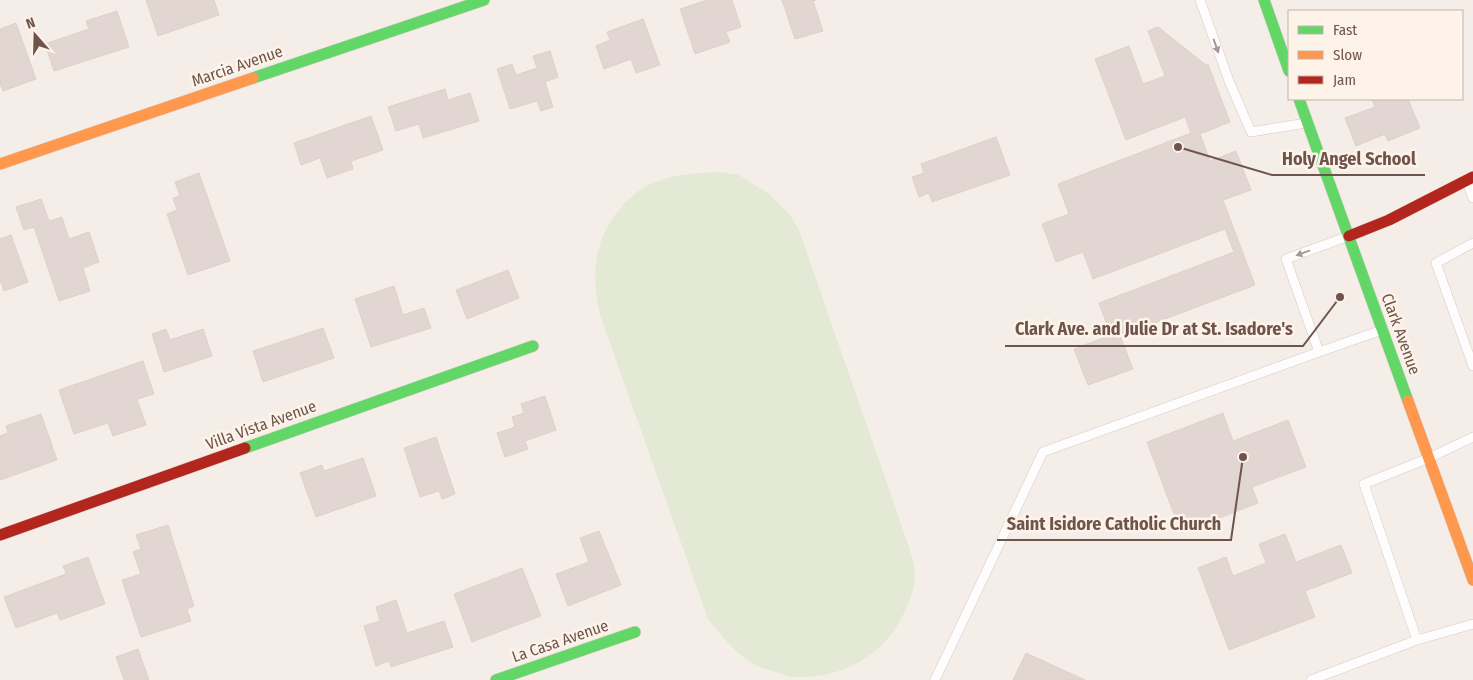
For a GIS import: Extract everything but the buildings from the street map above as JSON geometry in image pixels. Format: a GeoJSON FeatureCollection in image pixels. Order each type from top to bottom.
{"type":"FeatureCollection","features":[{"type":"Feature","properties":{"kind":"street","name":"Marcia Avenue"},"geometry":{"type":"LineString","coordinates":[[0,164],[484,0]]}},
{"type":"Feature","properties":{"kind":"street"},"geometry":{"type":"LineString","coordinates":[[1264,0],[1288,68]]}},
{"type":"Feature","properties":{"kind":"street","name":"Clark Avenue"},"geometry":{"type":"LineString","coordinates":[[1299,100],[1473,580]]}},
{"type":"Feature","properties":{"kind":"street"},"geometry":{"type":"LineString","coordinates":[[1349,236],[1389,220],[1470,178]]}},
{"type":"Feature","properties":{"kind":"street","name":"Villa Vista Avenue"},"geometry":{"type":"LineString","coordinates":[[0,535],[532,346]]}},
{"type":"Feature","properties":{"kind":"street","name":"La Casa Avenue"},"geometry":{"type":"LineString","coordinates":[[496,680],[635,632]]}},
{"type":"Feature","properties":{"kind":"lane"},"geometry":{"type":"LineString","coordinates":[[1200,0],[1229,81],[1251,132],[1308,123]]}},
{"type":"Feature","properties":{"kind":"lane"},"geometry":{"type":"LineString","coordinates":[[1470,178],[1473,198]]}},
{"type":"Feature","properties":{"kind":"lane"},"geometry":{"type":"LineString","coordinates":[[1318,352],[1286,259],[1349,236]]}},
{"type":"Feature","properties":{"kind":"lane"},"geometry":{"type":"LineString","coordinates":[[1473,243],[1436,263],[1473,366]]}},
{"type":"Feature","properties":{"kind":"lane"},"geometry":{"type":"LineString","coordinates":[[935,680],[1043,452],[1382,330]]}},
{"type":"Feature","properties":{"kind":"lane"},"geometry":{"type":"LineString","coordinates":[[1417,640],[1364,484],[1429,458],[1473,437]]}},
{"type":"Feature","properties":{"kind":"lane"},"geometry":{"type":"LineString","coordinates":[[1311,680],[1417,640],[1473,624]]}},
{"type":"Feature","properties":{"kind":"green space"},"geometry":{"type":"Polygon","coordinates":[[[719,172],[739,175],[769,194],[790,215],[799,230],[914,563],[915,579],[912,593],[905,611],[893,632],[882,645],[856,664],[824,675],[790,677],[757,666],[736,651],[708,619],[600,315],[595,285],[595,270],[601,242],[614,216],[633,195],[647,186],[668,178],[719,172]]]}},
{"type":"Feature","properties":{"kind":"traffic: fast"},"geometry":{"type":"LineString","coordinates":[[253,78],[484,0]]}},
{"type":"Feature","properties":{"kind":"traffic: fast"},"geometry":{"type":"LineString","coordinates":[[1264,0],[1288,68]]}},
{"type":"Feature","properties":{"kind":"traffic: fast"},"geometry":{"type":"LineString","coordinates":[[1299,100],[1408,401]]}},
{"type":"Feature","properties":{"kind":"traffic: fast"},"geometry":{"type":"LineString","coordinates":[[245,448],[533,346]]}},
{"type":"Feature","properties":{"kind":"traffic: fast"},"geometry":{"type":"LineString","coordinates":[[496,680],[635,632]]}},
{"type":"Feature","properties":{"kind":"traffic: slow"},"geometry":{"type":"LineString","coordinates":[[0,164],[253,78]]}},
{"type":"Feature","properties":{"kind":"traffic: slow"},"geometry":{"type":"LineString","coordinates":[[1408,401],[1473,580]]}},
{"type":"Feature","properties":{"kind":"traffic: jam"},"geometry":{"type":"LineString","coordinates":[[1349,236],[1389,220],[1473,177]]}},
{"type":"Feature","properties":{"kind":"traffic: jam"},"geometry":{"type":"LineString","coordinates":[[0,535],[245,448]]}},
{"type":"Feature","properties":{"kind":"place","name":"Holy Angel School"},"geometry":{"type":"Point","coordinates":[1178,147]}},
{"type":"Feature","properties":{"kind":"place","name":"Clark Ave. and Julie Dr at St. Isadore's"},"geometry":{"type":"Point","coordinates":[1340,297]}},
{"type":"Feature","properties":{"kind":"place","name":"Saint Isidore Catholic Church"},"geometry":{"type":"Point","coordinates":[1243,457]}}]}
